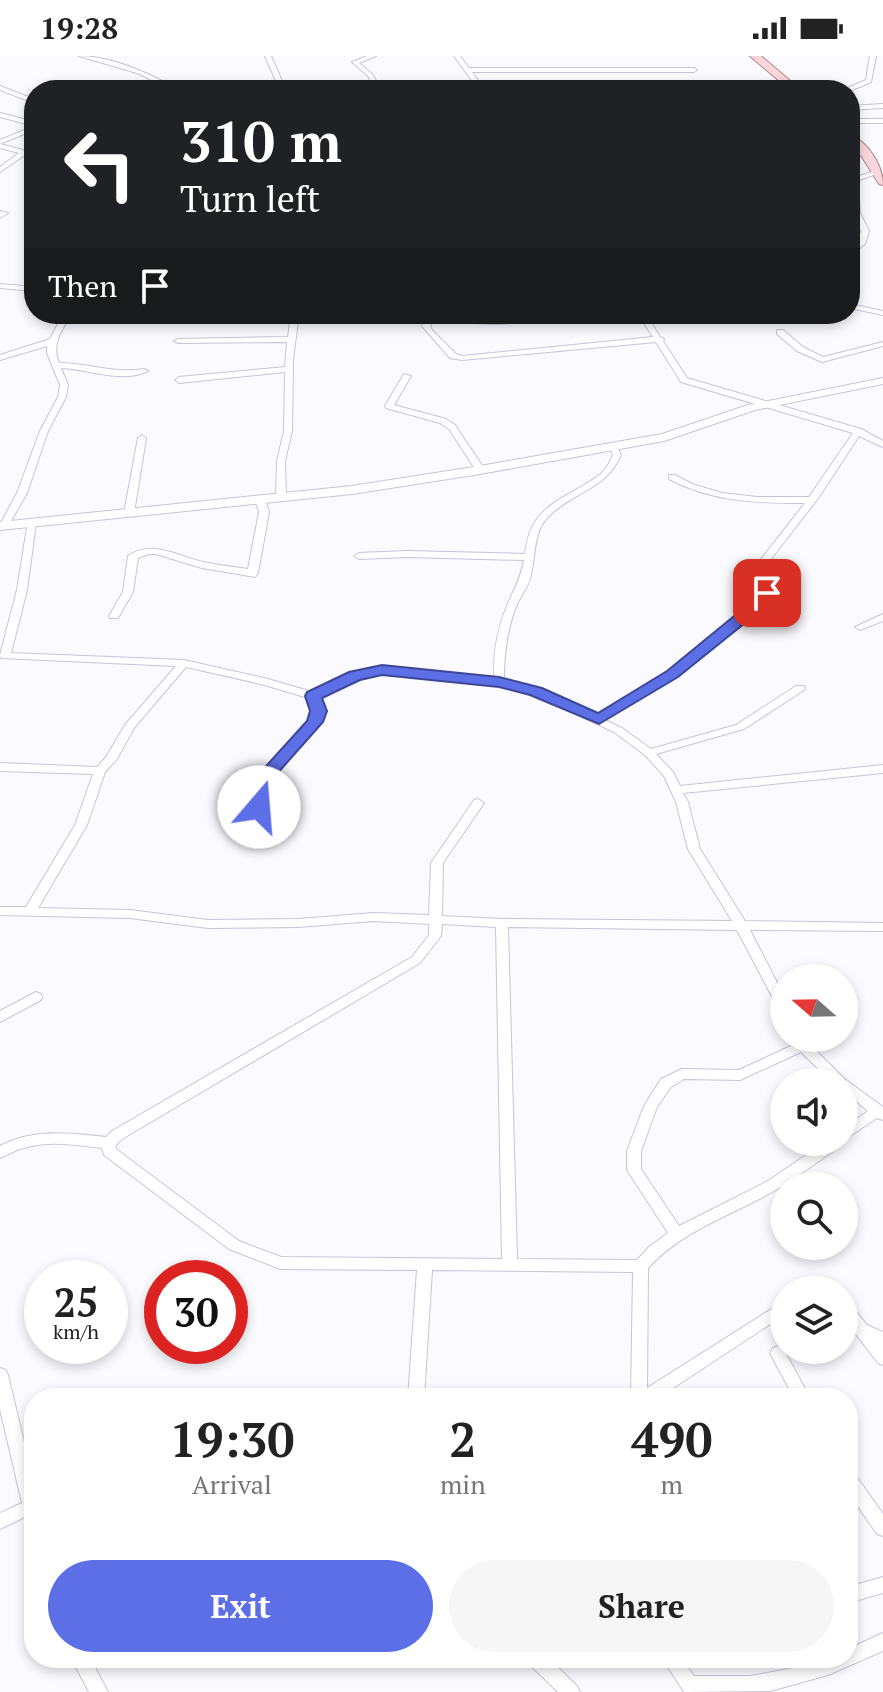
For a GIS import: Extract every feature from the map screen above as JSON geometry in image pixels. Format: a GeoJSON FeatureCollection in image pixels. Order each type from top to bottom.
{"type":"FeatureCollection","features":[{"type":"Feature","properties":{"kind":"main road"},"geometry":{"type":"LineString","coordinates":[[755,56],[784,80]]}},
{"type":"Feature","properties":{"kind":"main road"},"geometry":{"type":"LineString","coordinates":[[765,56],[793,80]]}},
{"type":"Feature","properties":{"kind":"main road"},"geometry":{"type":"LineString","coordinates":[[860,143],[881,173]]}},
{"type":"Feature","properties":{"kind":"main road"},"geometry":{"type":"LineString","coordinates":[[860,151],[881,173]]}},
{"type":"Feature","properties":{"kind":"street"},"geometry":{"type":"LineString","coordinates":[[82,56],[156,80]]}},
{"type":"Feature","properties":{"kind":"street"},"geometry":{"type":"LineString","coordinates":[[108,62],[123,56]]}},
{"type":"Feature","properties":{"kind":"street"},"geometry":{"type":"LineString","coordinates":[[268,56],[279,80]]}},
{"type":"Feature","properties":{"kind":"street"},"geometry":{"type":"LineString","coordinates":[[373,56],[355,62],[373,80]]}},
{"type":"Feature","properties":{"kind":"street"},"geometry":{"type":"LineString","coordinates":[[457,56],[476,80]]}},
{"type":"Feature","properties":{"kind":"street"},"geometry":{"type":"LineString","coordinates":[[860,85],[869,81],[873,56]]}},
{"type":"Feature","properties":{"kind":"street"},"geometry":{"type":"LineString","coordinates":[[469,70],[694,70]]}},
{"type":"Feature","properties":{"kind":"street"},"geometry":{"type":"LineString","coordinates":[[0,88],[24,97]]}},
{"type":"Feature","properties":{"kind":"street"},"geometry":{"type":"LineString","coordinates":[[860,107],[883,106]]}},
{"type":"Feature","properties":{"kind":"street"},"geometry":{"type":"LineString","coordinates":[[0,115],[24,123]]}},
{"type":"Feature","properties":{"kind":"street"},"geometry":{"type":"LineString","coordinates":[[860,121],[883,121]]}},
{"type":"Feature","properties":{"kind":"street"},"geometry":{"type":"LineString","coordinates":[[0,144],[24,131]]}},
{"type":"Feature","properties":{"kind":"street"},"geometry":{"type":"LineString","coordinates":[[0,144],[23,153]]}},
{"type":"Feature","properties":{"kind":"street"},"geometry":{"type":"LineString","coordinates":[[0,170],[23,153]]}},
{"type":"Feature","properties":{"kind":"street"},"geometry":{"type":"LineString","coordinates":[[860,178],[881,173]]}},
{"type":"Feature","properties":{"kind":"street"},"geometry":{"type":"LineString","coordinates":[[860,221],[865,231],[860,244]]}},
{"type":"Feature","properties":{"kind":"street"},"geometry":{"type":"LineString","coordinates":[[0,286],[24,288]]}},
{"type":"Feature","properties":{"kind":"street"},"geometry":{"type":"LineString","coordinates":[[860,308],[883,313]]}},
{"type":"Feature","properties":{"kind":"street"},"geometry":{"type":"LineString","coordinates":[[2,526],[22,493],[44,431],[62,397],[64,385],[51,353],[62,324]]}},
{"type":"Feature","properties":{"kind":"street"},"geometry":{"type":"LineString","coordinates":[[281,498],[281,461],[288,431],[294,324]]}},
{"type":"Feature","properties":{"kind":"street"},"geometry":{"type":"LineString","coordinates":[[428,324],[429,331],[453,356],[462,358],[660,339]]}},
{"type":"Feature","properties":{"kind":"street"},"geometry":{"type":"LineString","coordinates":[[649,324],[684,380],[858,431],[883,444]]}},
{"type":"Feature","properties":{"kind":"street"},"geometry":{"type":"LineString","coordinates":[[780,332],[800,349],[822,360],[883,344]]}},
{"type":"Feature","properties":{"kind":"street"},"geometry":{"type":"LineString","coordinates":[[178,341],[292,339]]}},
{"type":"Feature","properties":{"kind":"street"},"geometry":{"type":"LineString","coordinates":[[0,358],[53,341]]}},
{"type":"Feature","properties":{"kind":"street"},"geometry":{"type":"LineString","coordinates":[[56,365],[81,365],[121,375],[144,371]]}},
{"type":"Feature","properties":{"kind":"street"},"geometry":{"type":"LineString","coordinates":[[179,380],[289,369]]}},
{"type":"Feature","properties":{"kind":"street"},"geometry":{"type":"LineString","coordinates":[[407,376],[389,406],[443,421],[452,427],[480,470]]}},
{"type":"Feature","properties":{"kind":"street"},"geometry":{"type":"LineString","coordinates":[[2,526],[281,498],[480,470],[664,437],[763,404],[883,381]]}},
{"type":"Feature","properties":{"kind":"street"},"geometry":{"type":"LineString","coordinates":[[599,719],[672,674],[765,599],[767,593],[756,572],[812,500],[858,431]]}},
{"type":"Feature","properties":{"kind":"street"},"geometry":{"type":"LineString","coordinates":[[129,513],[142,438]]}},
{"type":"Feature","properties":{"kind":"street"},"geometry":{"type":"LineString","coordinates":[[499,682],[505,622],[526,578],[534,528],[543,516],[606,473],[615,463],[617,455],[613,447]]}},
{"type":"Feature","properties":{"kind":"street"},"geometry":{"type":"LineString","coordinates":[[672,477],[694,491],[715,497],[812,500]]}},
{"type":"Feature","properties":{"kind":"street"},"geometry":{"type":"LineString","coordinates":[[114,616],[128,592],[133,556],[141,552],[164,552],[194,563],[253,574],[264,512],[260,500]]}},
{"type":"Feature","properties":{"kind":"street"},"geometry":{"type":"LineString","coordinates":[[31,523],[22,590],[2,656],[184,663],[313,696],[355,676],[382,670],[499,682],[536,691],[599,719],[649,753],[669,775],[694,849],[742,927],[770,981]]}},
{"type":"Feature","properties":{"kind":"street"},"geometry":{"type":"LineString","coordinates":[[359,556],[528,557]]}},
{"type":"Feature","properties":{"kind":"street"},"geometry":{"type":"LineString","coordinates":[[860,627],[883,617]]}},
{"type":"Feature","properties":{"kind":"street"},"geometry":{"type":"LineString","coordinates":[[30,911],[81,825],[100,771],[111,759],[129,727],[184,663]]}},
{"type":"Feature","properties":{"kind":"street"},"geometry":{"type":"LineString","coordinates":[[649,753],[740,727],[800,688]]}},
{"type":"Feature","properties":{"kind":"street"},"geometry":{"type":"LineString","coordinates":[[259,807],[267,775],[314,722],[318,711],[313,696]]}},
{"type":"Feature","properties":{"kind":"street"},"geometry":{"type":"LineString","coordinates":[[0,767],[100,771]]}},
{"type":"Feature","properties":{"kind":"street"},"geometry":{"type":"LineString","coordinates":[[676,790],[883,769]]}},
{"type":"Feature","properties":{"kind":"street"},"geometry":{"type":"LineString","coordinates":[[478,803],[437,863],[435,936],[416,960],[117,1135],[109,1143],[109,1151],[234,1245],[258,1257],[280,1263],[641,1266]]}},
{"type":"Feature","properties":{"kind":"street"},"geometry":{"type":"LineString","coordinates":[[0,911],[130,914],[208,924],[298,923],[374,917],[502,923],[883,927]]}},
{"type":"Feature","properties":{"kind":"street"},"geometry":{"type":"LineString","coordinates":[[502,923],[510,1266]]}},
{"type":"Feature","properties":{"kind":"street"},"geometry":{"type":"LineString","coordinates":[[0,1017],[36,997]]}},
{"type":"Feature","properties":{"kind":"street"},"geometry":{"type":"LineString","coordinates":[[676,1233],[634,1170],[634,1151],[651,1106],[666,1083],[682,1074],[740,1075],[783,1052]]}},
{"type":"Feature","properties":{"kind":"street"},"geometry":{"type":"LineString","coordinates":[[811,1052],[827,1068]]}},
{"type":"Feature","properties":{"kind":"street"},"geometry":{"type":"LineString","coordinates":[[858,1096],[880,1114],[858,1127]]}},
{"type":"Feature","properties":{"kind":"street"},"geometry":{"type":"LineString","coordinates":[[0,1153],[22,1143],[45,1138],[109,1143]]}},
{"type":"Feature","properties":{"kind":"street"},"geometry":{"type":"LineString","coordinates":[[642,1388],[641,1266],[654,1250],[676,1233],[773,1185],[815,1156]]}},
{"type":"Feature","properties":{"kind":"street"},"geometry":{"type":"LineString","coordinates":[[417,1388],[425,1265]]}},
{"type":"Feature","properties":{"kind":"street"},"geometry":{"type":"LineString","coordinates":[[658,1388],[770,1316]]}},
{"type":"Feature","properties":{"kind":"street"},"geometry":{"type":"LineString","coordinates":[[858,1325],[883,1358]]}},
{"type":"Feature","properties":{"kind":"street"},"geometry":{"type":"LineString","coordinates":[[862,1330],[883,1339]]}},
{"type":"Feature","properties":{"kind":"street"},"geometry":{"type":"LineString","coordinates":[[784,1364],[797,1388]]}},
{"type":"Feature","properties":{"kind":"street"},"geometry":{"type":"LineString","coordinates":[[0,1375],[24,1473]]}},
{"type":"Feature","properties":{"kind":"street"},"geometry":{"type":"LineString","coordinates":[[858,1492],[883,1528]]}},
{"type":"Feature","properties":{"kind":"street"},"geometry":{"type":"LineString","coordinates":[[0,1521],[24,1513]]}},
{"type":"Feature","properties":{"kind":"street"},"geometry":{"type":"LineString","coordinates":[[858,1592],[883,1585]]}},
{"type":"Feature","properties":{"kind":"street"},"geometry":{"type":"LineString","coordinates":[[858,1653],[883,1642]]}},
{"type":"Feature","properties":{"kind":"street"},"geometry":{"type":"LineString","coordinates":[[86,1668],[99,1692]]}},
{"type":"Feature","properties":{"kind":"street"},"geometry":{"type":"LineString","coordinates":[[546,1668],[571,1692]]}},
{"type":"Feature","properties":{"kind":"street"},"geometry":{"type":"LineString","coordinates":[[678,1668],[689,1685],[717,1691],[758,1689],[824,1668]]}},
{"type":"Feature","properties":{"kind":"route"},"geometry":{"type":"LineString","coordinates":[[259,807],[267,775],[314,722],[318,711],[312,698],[317,692],[355,676],[382,670],[499,682],[536,691],[599,719],[672,674],[765,599],[767,593]]}}]}
